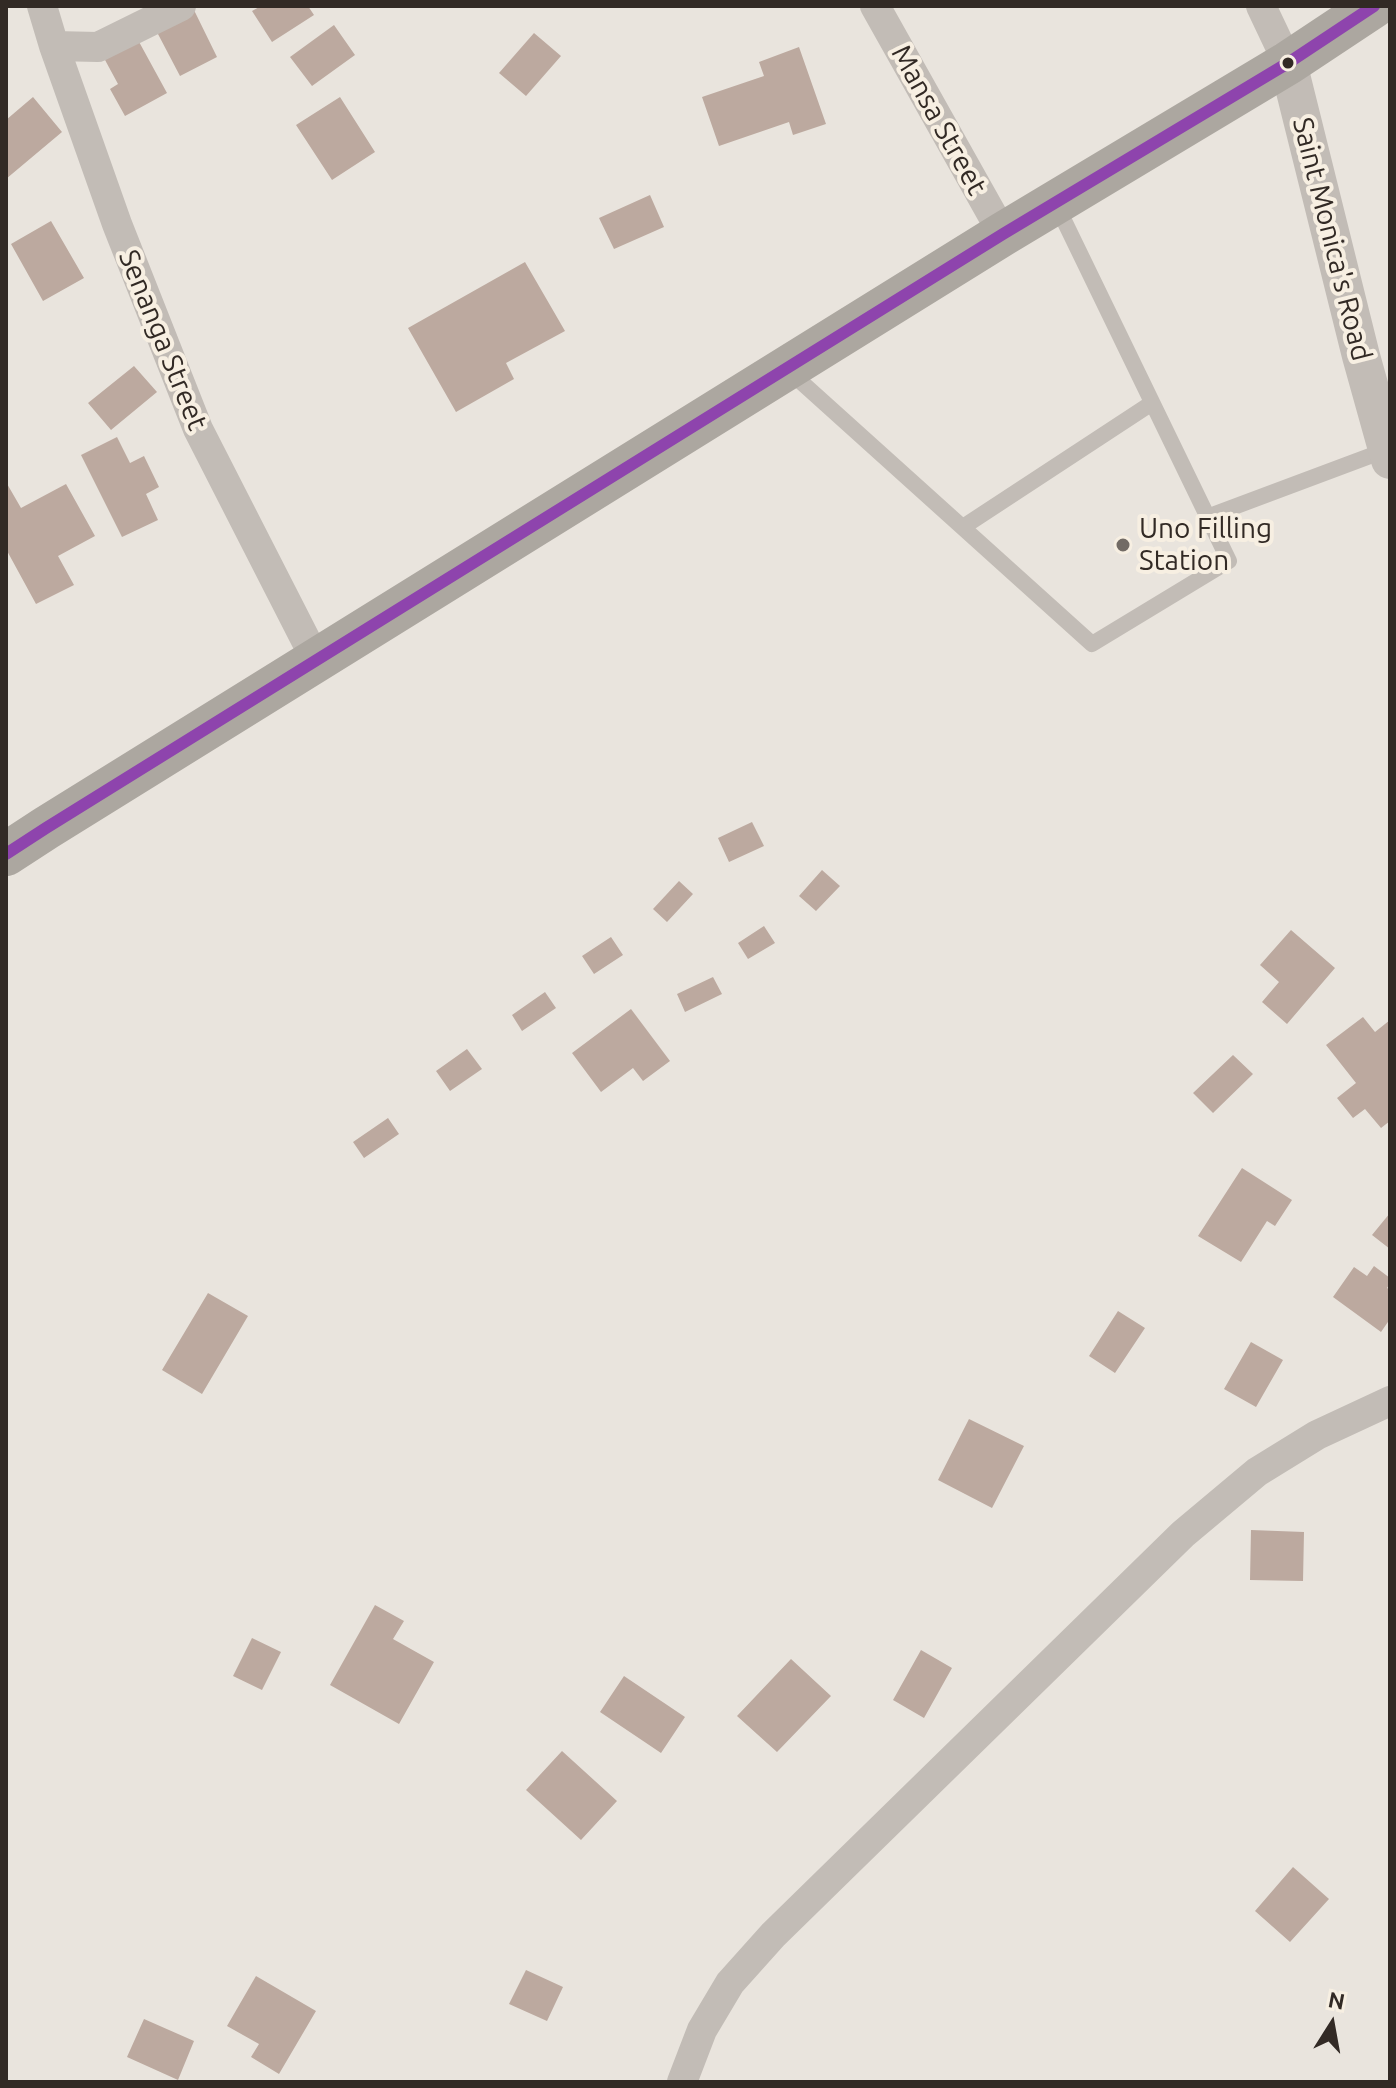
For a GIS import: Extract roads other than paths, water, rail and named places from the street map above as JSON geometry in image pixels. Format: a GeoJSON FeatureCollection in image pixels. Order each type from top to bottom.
{"type":"FeatureCollection","features":[{"type":"Feature","properties":{"kind":"highway"},"geometry":{"type":"LineString","coordinates":[[6,854],[1003,234],[1288,63],[1374,6]]}},
{"type":"Feature","properties":{"kind":"street","name":"Senanga Street"},"geometry":{"type":"LineString","coordinates":[[42,6],[117,224],[198,429],[316,660]]}},
{"type":"Feature","properties":{"kind":"street"},"geometry":{"type":"LineString","coordinates":[[54,46],[98,47],[181,6]]}},
{"type":"Feature","properties":{"kind":"street","name":"Mansa Street"},"geometry":{"type":"LineString","coordinates":[[875,6],[1003,234]]}},
{"type":"Feature","properties":{"kind":"street"},"geometry":{"type":"LineString","coordinates":[[1261,6],[1288,63]]}},
{"type":"Feature","properties":{"kind":"street","name":"Saint Monica's Road"},"geometry":{"type":"LineString","coordinates":[[1288,63],[1388,455]]}},
{"type":"Feature","properties":{"kind":"street"},"geometry":{"type":"LineString","coordinates":[[682,2082],[702,2030],[730,1983],[756,1954],[1183,1534],[1257,1472],[1317,1435],[1390,1401]]}},
{"type":"Feature","properties":{"kind":"lane"},"geometry":{"type":"LineString","coordinates":[[786,369],[1092,644],[1229,561],[1055,202]]}},
{"type":"Feature","properties":{"kind":"lane"},"geometry":{"type":"LineString","coordinates":[[963,527],[1152,403]]}},
{"type":"Feature","properties":{"kind":"lane"},"geometry":{"type":"LineString","coordinates":[[1207,517],[1388,455]]}},
{"type":"Feature","properties":{"kind":"place","name":"Uno Filling Station"},"geometry":{"type":"Point","coordinates":[1123,545]}}]}
